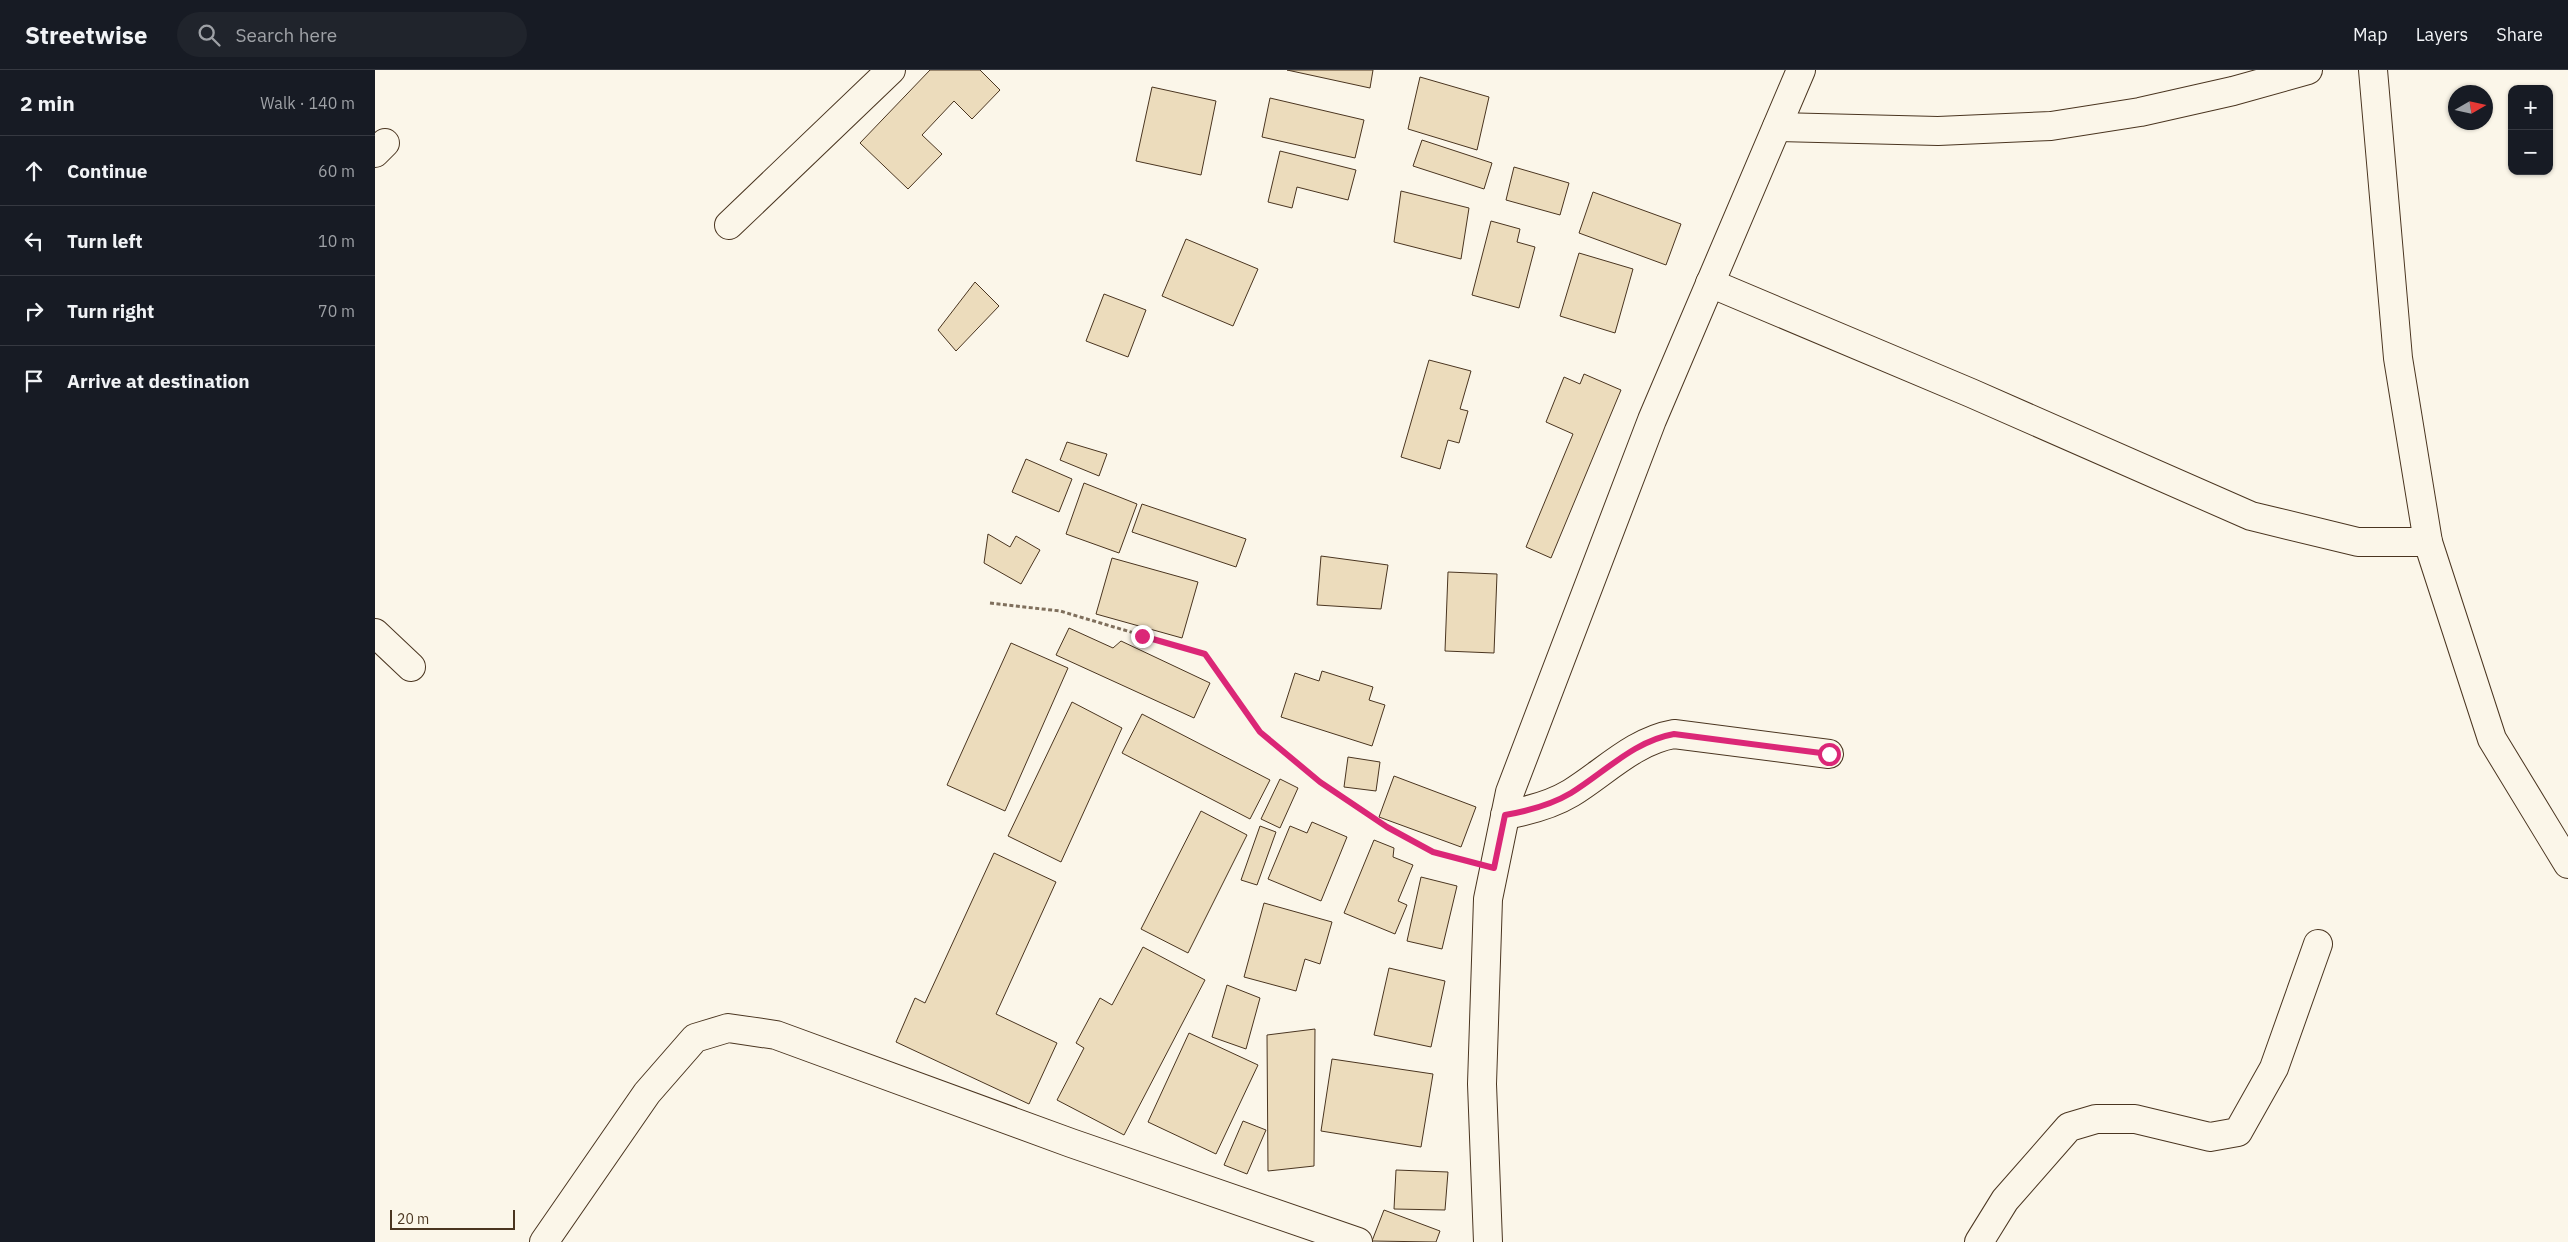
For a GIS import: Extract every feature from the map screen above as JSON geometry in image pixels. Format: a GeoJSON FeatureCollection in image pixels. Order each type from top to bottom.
{"type":"FeatureCollection","features":[{"type":"Feature","properties":{"kind":"street"},"geometry":{"type":"LineString","coordinates":[[729,225],[891,70]]}},
{"type":"Feature","properties":{"kind":"street"},"geometry":{"type":"LineString","coordinates":[[1488,1242],[1482,1084],[1487,899],[1510,792],[1648,429],[1801,70]]}},
{"type":"Feature","properties":{"kind":"street"},"geometry":{"type":"LineString","coordinates":[[1777,127],[1938,131],[2051,126],[2140,112],[2233,91],[2308,70]]}},
{"type":"Feature","properties":{"kind":"street"},"geometry":{"type":"LineString","coordinates":[[2373,70],[2399,358],[2428,542],[2492,739],[2568,864]]}},
{"type":"Feature","properties":{"kind":"street"},"geometry":{"type":"LineString","coordinates":[[1711,283],[1981,397],[2251,516],[2358,542],[2428,542]]}},
{"type":"Feature","properties":{"kind":"street"},"geometry":{"type":"LineString","coordinates":[[375,634],[411,667]]}},
{"type":"Feature","properties":{"kind":"street"},"geometry":{"type":"LineString","coordinates":[[1505,815],[1530,810],[1569,793],[1637,747],[1661,736],[1674,734],[1829,754]]}},
{"type":"Feature","properties":{"kind":"street"},"geometry":{"type":"LineString","coordinates":[[1979,1242],[2005,1200],[2069,1127],[2096,1119],[2135,1119],[2211,1137],[2237,1132],[2274,1068],[2318,944]]}},
{"type":"Feature","properties":{"kind":"street"},"geometry":{"type":"LineString","coordinates":[[544,1242],[647,1093],[695,1038],[728,1028],[775,1035],[1071,1143],[1359,1242]]}},
{"type":"Feature","properties":{"kind":"path"},"geometry":{"type":"LineString","coordinates":[[990,603],[1060,611],[1205,654],[1260,732],[1320,782],[1387,827],[1433,852],[1494,868]]}},
{"type":"Feature","properties":{"kind":"building"},"geometry":{"type":"Polygon","coordinates":[[[930,70],[980,70],[1000,90],[972,119],[954,101],[922,135],[942,154],[908,189],[860,143],[930,70]]]}},
{"type":"Feature","properties":{"kind":"building"},"geometry":{"type":"Polygon","coordinates":[[[1287,70],[1373,70],[1370,88],[1287,70]]]}},
{"type":"Feature","properties":{"kind":"building"},"geometry":{"type":"Polygon","coordinates":[[[1420,77],[1489,97],[1477,150],[1408,129],[1420,77]]]}},
{"type":"Feature","properties":{"kind":"building"},"geometry":{"type":"Polygon","coordinates":[[[1152,87],[1216,101],[1201,175],[1136,161],[1152,87]]]}},
{"type":"Feature","properties":{"kind":"building"},"geometry":{"type":"Polygon","coordinates":[[[1270,98],[1364,120],[1355,158],[1262,137],[1270,98]]]}},
{"type":"Feature","properties":{"kind":"building"},"geometry":{"type":"Polygon","coordinates":[[[1422,140],[1492,163],[1484,189],[1413,166],[1422,140]]]}},
{"type":"Feature","properties":{"kind":"building"},"geometry":{"type":"Polygon","coordinates":[[[1280,151],[1356,170],[1348,200],[1297,187],[1292,208],[1268,202],[1280,151]]]}},
{"type":"Feature","properties":{"kind":"building"},"geometry":{"type":"Polygon","coordinates":[[[1514,167],[1569,183],[1560,215],[1506,200],[1514,167]]]}},
{"type":"Feature","properties":{"kind":"building"},"geometry":{"type":"Polygon","coordinates":[[[1401,191],[1469,208],[1461,259],[1394,242],[1401,191]]]}},
{"type":"Feature","properties":{"kind":"building"},"geometry":{"type":"Polygon","coordinates":[[[1593,192],[1681,224],[1666,265],[1579,233],[1593,192]]]}},
{"type":"Feature","properties":{"kind":"building"},"geometry":{"type":"Polygon","coordinates":[[[1491,221],[1520,229],[1517,242],[1535,247],[1519,308],[1472,295],[1491,221]]]}},
{"type":"Feature","properties":{"kind":"building"},"geometry":{"type":"Polygon","coordinates":[[[1186,239],[1258,269],[1233,326],[1162,296],[1186,239]]]}},
{"type":"Feature","properties":{"kind":"building"},"geometry":{"type":"Polygon","coordinates":[[[1579,253],[1633,269],[1615,333],[1560,316],[1579,253]]]}},
{"type":"Feature","properties":{"kind":"building"},"geometry":{"type":"Polygon","coordinates":[[[975,282],[999,306],[956,351],[938,330],[975,282]]]}},
{"type":"Feature","properties":{"kind":"building"},"geometry":{"type":"Polygon","coordinates":[[[1104,294],[1146,310],[1128,357],[1086,341],[1104,294]]]}},
{"type":"Feature","properties":{"kind":"building"},"geometry":{"type":"Polygon","coordinates":[[[1429,360],[1471,371],[1460,409],[1468,411],[1459,443],[1448,440],[1440,469],[1401,457],[1429,360]]]}},
{"type":"Feature","properties":{"kind":"building"},"geometry":{"type":"Polygon","coordinates":[[[1584,374],[1621,390],[1551,558],[1526,547],[1573,434],[1546,422],[1564,377],[1580,384],[1584,374]]]}},
{"type":"Feature","properties":{"kind":"building"},"geometry":{"type":"Polygon","coordinates":[[[1067,442],[1107,454],[1099,476],[1060,460],[1067,442]]]}},
{"type":"Feature","properties":{"kind":"building"},"geometry":{"type":"Polygon","coordinates":[[[1026,459],[1072,479],[1059,512],[1012,492],[1026,459]]]}},
{"type":"Feature","properties":{"kind":"building"},"geometry":{"type":"Polygon","coordinates":[[[1084,483],[1137,504],[1119,553],[1066,534],[1084,483]]]}},
{"type":"Feature","properties":{"kind":"building"},"geometry":{"type":"Polygon","coordinates":[[[1142,504],[1246,539],[1236,567],[1132,532],[1142,504]]]}},
{"type":"Feature","properties":{"kind":"building"},"geometry":{"type":"Polygon","coordinates":[[[988,534],[1010,547],[1016,536],[1040,550],[1021,584],[984,563],[988,534]]]}},
{"type":"Feature","properties":{"kind":"building"},"geometry":{"type":"Polygon","coordinates":[[[1321,556],[1388,565],[1381,609],[1317,605],[1321,556]]]}},
{"type":"Feature","properties":{"kind":"building"},"geometry":{"type":"Polygon","coordinates":[[[1112,558],[1198,582],[1182,638],[1096,614],[1112,558]]]}},
{"type":"Feature","properties":{"kind":"building"},"geometry":{"type":"Polygon","coordinates":[[[1448,572],[1497,574],[1494,653],[1445,651],[1448,572]]]}},
{"type":"Feature","properties":{"kind":"building"},"geometry":{"type":"Polygon","coordinates":[[[1069,628],[1113,648],[1121,641],[1210,683],[1194,718],[1056,655],[1069,628]]]}},
{"type":"Feature","properties":{"kind":"building"},"geometry":{"type":"Polygon","coordinates":[[[1011,643],[1068,668],[1005,811],[947,785],[1011,643]]]}},
{"type":"Feature","properties":{"kind":"building"},"geometry":{"type":"Polygon","coordinates":[[[1322,671],[1373,687],[1369,700],[1385,705],[1372,746],[1281,717],[1295,673],[1319,681],[1322,671]]]}},
{"type":"Feature","properties":{"kind":"building"},"geometry":{"type":"Polygon","coordinates":[[[1072,702],[1122,728],[1061,862],[1008,836],[1072,702]]]}},
{"type":"Feature","properties":{"kind":"building"},"geometry":{"type":"Polygon","coordinates":[[[1142,714],[1270,780],[1250,819],[1122,753],[1142,714]]]}},
{"type":"Feature","properties":{"kind":"building"},"geometry":{"type":"Polygon","coordinates":[[[1348,757],[1380,762],[1376,791],[1344,787],[1348,757]]]}},
{"type":"Feature","properties":{"kind":"building"},"geometry":{"type":"Polygon","coordinates":[[[1394,776],[1476,807],[1461,847],[1379,817],[1394,776]]]}},
{"type":"Feature","properties":{"kind":"building"},"geometry":{"type":"Polygon","coordinates":[[[1280,779],[1298,788],[1280,828],[1261,819],[1280,779]]]}},
{"type":"Feature","properties":{"kind":"building"},"geometry":{"type":"Polygon","coordinates":[[[1201,811],[1247,835],[1188,953],[1141,929],[1201,811]]]}},
{"type":"Feature","properties":{"kind":"building"},"geometry":{"type":"Polygon","coordinates":[[[1312,822],[1347,837],[1321,901],[1268,879],[1290,826],[1307,833],[1312,822]]]}},
{"type":"Feature","properties":{"kind":"building"},"geometry":{"type":"Polygon","coordinates":[[[1260,826],[1276,832],[1257,885],[1241,880],[1260,826]]]}},
{"type":"Feature","properties":{"kind":"building"},"geometry":{"type":"Polygon","coordinates":[[[1374,840],[1394,848],[1393,857],[1413,865],[1398,901],[1407,905],[1395,934],[1344,913],[1374,840]]]}},
{"type":"Feature","properties":{"kind":"building"},"geometry":{"type":"Polygon","coordinates":[[[994,853],[1056,882],[996,1014],[1057,1043],[1029,1104],[896,1042],[915,998],[925,1003],[994,853]]]}},
{"type":"Feature","properties":{"kind":"building"},"geometry":{"type":"Polygon","coordinates":[[[1421,877],[1457,886],[1442,949],[1407,941],[1421,877]]]}},
{"type":"Feature","properties":{"kind":"building"},"geometry":{"type":"Polygon","coordinates":[[[1264,903],[1332,922],[1320,964],[1305,959],[1296,991],[1244,977],[1264,903]]]}},
{"type":"Feature","properties":{"kind":"building"},"geometry":{"type":"Polygon","coordinates":[[[1143,947],[1205,980],[1124,1135],[1057,1100],[1084,1048],[1076,1043],[1100,998],[1112,1005],[1143,947]]]}},
{"type":"Feature","properties":{"kind":"building"},"geometry":{"type":"Polygon","coordinates":[[[1389,968],[1445,981],[1431,1047],[1374,1035],[1389,968]]]}},
{"type":"Feature","properties":{"kind":"building"},"geometry":{"type":"Polygon","coordinates":[[[1227,985],[1260,998],[1246,1049],[1212,1037],[1227,985]]]}},
{"type":"Feature","properties":{"kind":"building"},"geometry":{"type":"Polygon","coordinates":[[[1315,1029],[1314,1166],[1268,1171],[1267,1035],[1315,1029]]]}},
{"type":"Feature","properties":{"kind":"building"},"geometry":{"type":"Polygon","coordinates":[[[1189,1033],[1258,1065],[1216,1154],[1148,1122],[1189,1033]]]}},
{"type":"Feature","properties":{"kind":"building"},"geometry":{"type":"Polygon","coordinates":[[[1332,1059],[1433,1074],[1421,1147],[1321,1131],[1332,1059]]]}},
{"type":"Feature","properties":{"kind":"building"},"geometry":{"type":"Polygon","coordinates":[[[1243,1121],[1266,1130],[1247,1174],[1224,1165],[1243,1121]]]}},
{"type":"Feature","properties":{"kind":"building"},"geometry":{"type":"Polygon","coordinates":[[[1396,1170],[1448,1172],[1445,1210],[1394,1209],[1396,1170]]]}},
{"type":"Feature","properties":{"kind":"building"},"geometry":{"type":"Polygon","coordinates":[[[1384,1210],[1440,1231],[1436,1242],[1372,1241],[1384,1210]]]}},
{"type":"Feature","properties":{"kind":"route"},"geometry":{"type":"LineString","coordinates":[[1142,636],[1205,654],[1260,732],[1320,782],[1387,827],[1433,852],[1494,868],[1505,815],[1530,810],[1569,793],[1649,740],[1674,734],[1829,754]]}}]}
